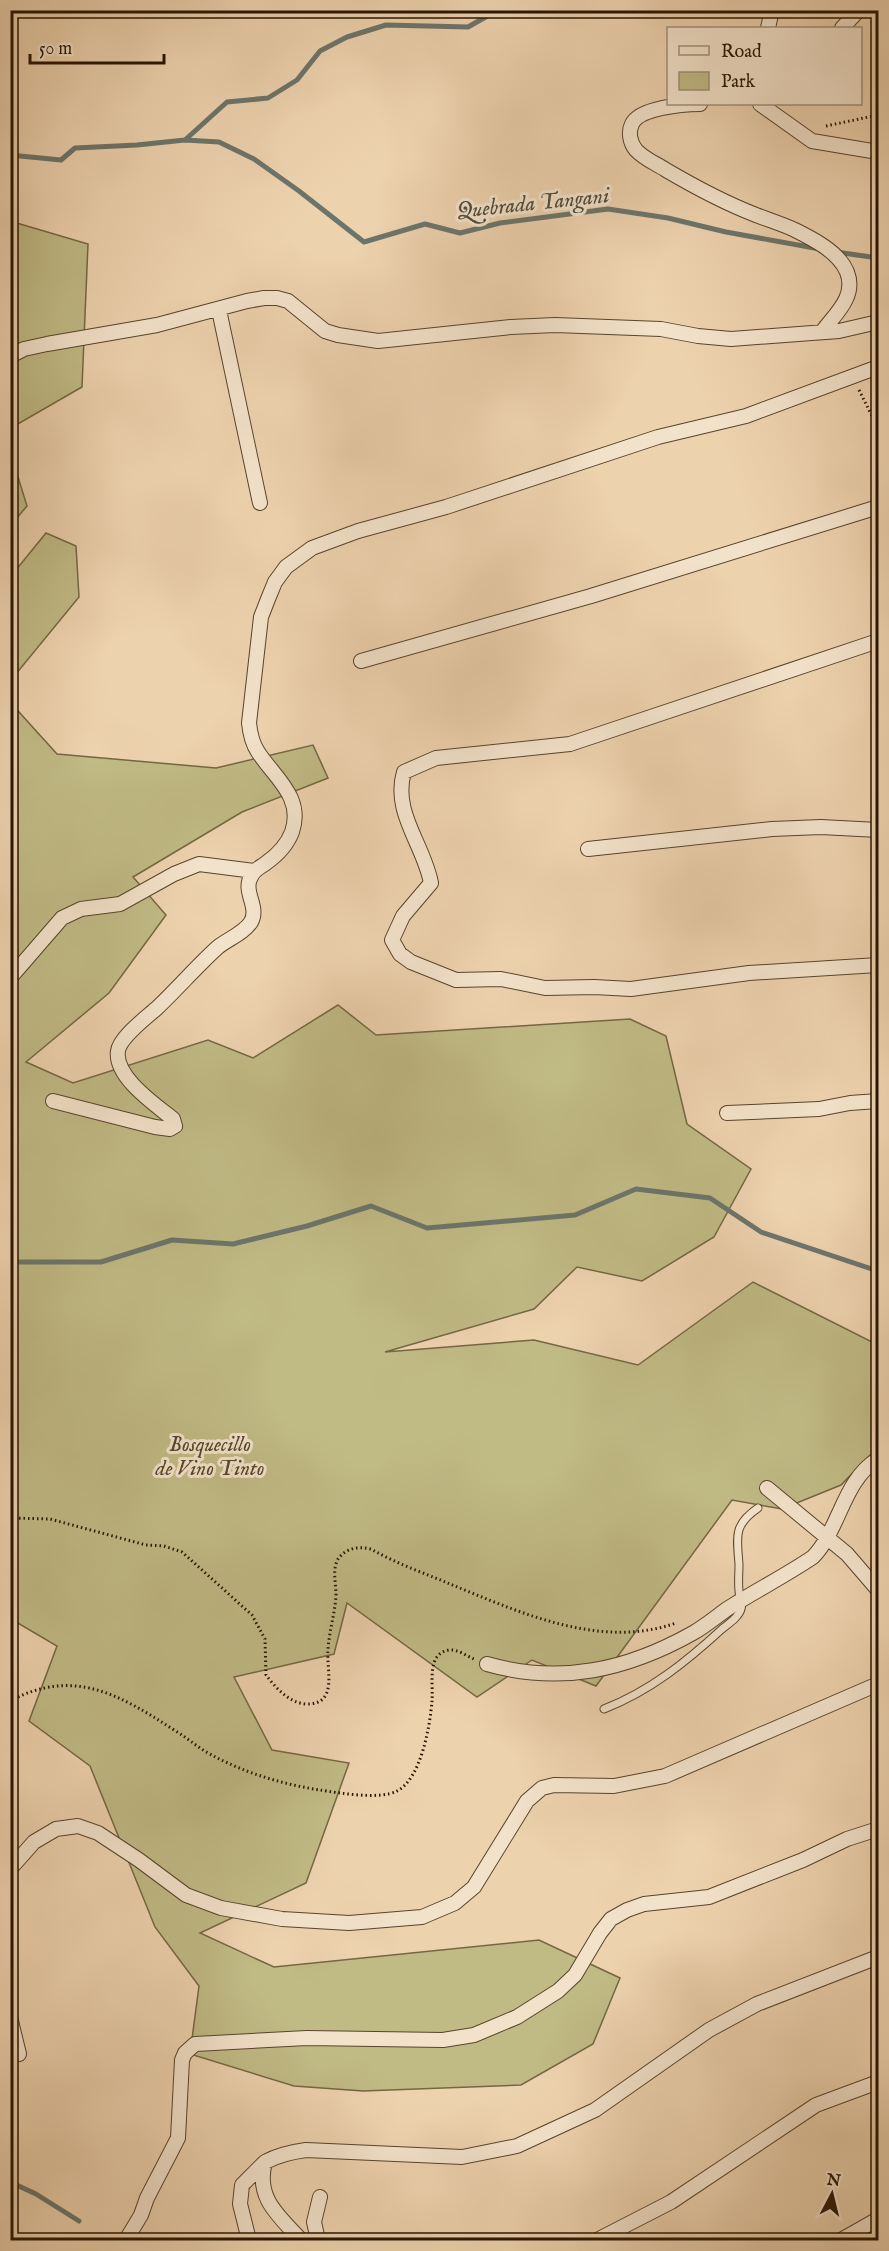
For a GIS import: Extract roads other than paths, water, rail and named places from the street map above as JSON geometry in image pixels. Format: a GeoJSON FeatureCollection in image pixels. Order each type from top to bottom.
{"type":"FeatureCollection","features":[{"type":"Feature","properties":{"kind":"street"},"geometry":{"type":"LineString","coordinates":[[768,27],[772,10]]}},
{"type":"Feature","properties":{"kind":"street"},"geometry":{"type":"LineString","coordinates":[[843,27],[859,10]]}},
{"type":"Feature","properties":{"kind":"street"},"geometry":{"type":"LineString","coordinates":[[690,105],[670,107],[638,117],[630,126],[635,149],[692,186],[793,229],[829,251],[840,261],[848,274],[848,294],[844,304],[822,332]]}},
{"type":"Feature","properties":{"kind":"street"},"geometry":{"type":"LineString","coordinates":[[764,105],[812,141],[879,152]]}},
{"type":"Feature","properties":{"kind":"street"},"geometry":{"type":"LineString","coordinates":[[10,356],[46,344],[157,325],[247,301],[277,298],[288,301],[325,331],[347,337],[378,341],[511,327],[555,325],[661,329],[731,339],[839,332],[879,322]]}},
{"type":"Feature","properties":{"kind":"street"},"geometry":{"type":"LineString","coordinates":[[219,310],[260,503]]}},
{"type":"Feature","properties":{"kind":"street"},"geometry":{"type":"LineString","coordinates":[[52,1101],[155,1127],[173,1128],[175,1126],[173,1119],[129,1082],[119,1064],[117,1053],[120,1044],[218,947],[250,923],[254,913],[247,886],[254,871],[281,851],[292,832],[291,797],[283,781],[257,751],[251,737],[249,723],[261,617],[275,582],[286,567],[312,548],[358,531],[446,507],[658,437],[746,416],[879,367]]}},
{"type":"Feature","properties":{"kind":"street"},"geometry":{"type":"LineString","coordinates":[[361,661],[591,596],[879,507]]}},
{"type":"Feature","properties":{"kind":"street"},"geometry":{"type":"LineString","coordinates":[[879,641],[570,744],[436,758],[404,772],[400,785],[402,805],[428,867],[431,883],[403,916],[392,940],[400,954],[411,962],[456,980],[501,979],[545,988],[631,988],[749,973],[879,965]]}},
{"type":"Feature","properties":{"kind":"street"},"geometry":{"type":"LineString","coordinates":[[588,849],[772,829],[878,828]]}},
{"type":"Feature","properties":{"kind":"street"},"geometry":{"type":"LineString","coordinates":[[10,978],[62,918],[81,909],[120,904],[174,874],[199,864],[254,871]]}},
{"type":"Feature","properties":{"kind":"street"},"geometry":{"type":"LineString","coordinates":[[728,1113],[819,1108],[879,1101]]}},
{"type":"Feature","properties":{"kind":"street"},"geometry":{"type":"LineString","coordinates":[[487,1664],[541,1675],[588,1673],[618,1665],[672,1644],[813,1557],[827,1538],[860,1476],[879,1459]]}},
{"type":"Feature","properties":{"kind":"street"},"geometry":{"type":"LineString","coordinates":[[767,1488],[847,1554],[879,1590]]}},
{"type":"Feature","properties":{"kind":"street"},"geometry":{"type":"LineString","coordinates":[[10,1869],[34,1842],[56,1829],[78,1826],[98,1833],[186,1895],[221,1908],[282,1919],[349,1923],[422,1917],[455,1903],[474,1887],[527,1801],[542,1788],[554,1785],[614,1786],[665,1776],[879,1684]]}},
{"type":"Feature","properties":{"kind":"street"},"geometry":{"type":"LineString","coordinates":[[126,2241],[178,2138],[182,2060],[185,2053],[195,2044],[307,2038],[443,2040],[474,2035],[517,2017],[558,1991],[574,1975],[611,1919],[627,1910],[644,1904],[709,1897],[802,1860],[847,1839],[879,1829]]}},
{"type":"Feature","properties":{"kind":"street"},"geometry":{"type":"LineString","coordinates":[[249,2241],[240,2204],[242,2185],[265,2162],[284,2154],[306,2150],[462,2157],[517,2146],[595,2110],[709,2030],[758,2004],[879,1957]]}},
{"type":"Feature","properties":{"kind":"street"},"geometry":{"type":"LineString","coordinates":[[10,2017],[19,2054]]}},
{"type":"Feature","properties":{"kind":"street"},"geometry":{"type":"LineString","coordinates":[[597,2241],[671,2202],[816,2105],[879,2082]]}},
{"type":"Feature","properties":{"kind":"street"},"geometry":{"type":"LineString","coordinates":[[265,2162],[262,2187],[267,2202],[301,2241]]}},
{"type":"Feature","properties":{"kind":"street"},"geometry":{"type":"LineString","coordinates":[[318,2241],[314,2222],[320,2197]]}},
{"type":"Feature","properties":{"kind":"street"},"geometry":{"type":"LineString","coordinates":[[842,2241],[879,2218]]}},
{"type":"Feature","properties":{"kind":"lane"},"geometry":{"type":"LineString","coordinates":[[604,1709],[639,1693],[678,1667],[738,1616],[741,1601],[736,1537],[745,1519],[758,1508]]}},
{"type":"Feature","properties":{"kind":"waterway"},"geometry":{"type":"LineString","coordinates":[[185,140],[227,102],[268,98],[297,80],[320,51],[347,37],[386,25],[468,27],[498,10]]}},
{"type":"Feature","properties":{"kind":"waterway","name":"Quebrada Tangani"},"geometry":{"type":"LineString","coordinates":[[10,155],[61,160],[75,148],[185,140],[219,142],[254,159],[364,242],[425,224],[460,233],[500,223],[608,209],[668,218],[726,232],[820,249]]}},
{"type":"Feature","properties":{"kind":"waterway","name":"Quebrada Tangani"},"geometry":{"type":"LineString","coordinates":[[836,252],[878,258]]}},
{"type":"Feature","properties":{"kind":"waterway"},"geometry":{"type":"LineString","coordinates":[[10,1262],[101,1262],[172,1240],[233,1244],[307,1226],[371,1206],[427,1228],[575,1215],[636,1189],[710,1198],[761,1232],[878,1271]]}},
{"type":"Feature","properties":{"kind":"waterway"},"geometry":{"type":"LineString","coordinates":[[10,2182],[36,2194],[79,2221]]}},
{"type":"Feature","properties":{"kind":"park label","name":"Bosquecillo de Vino Tinto"},"geometry":{"type":"Point","coordinates":[210,1457]}}]}
